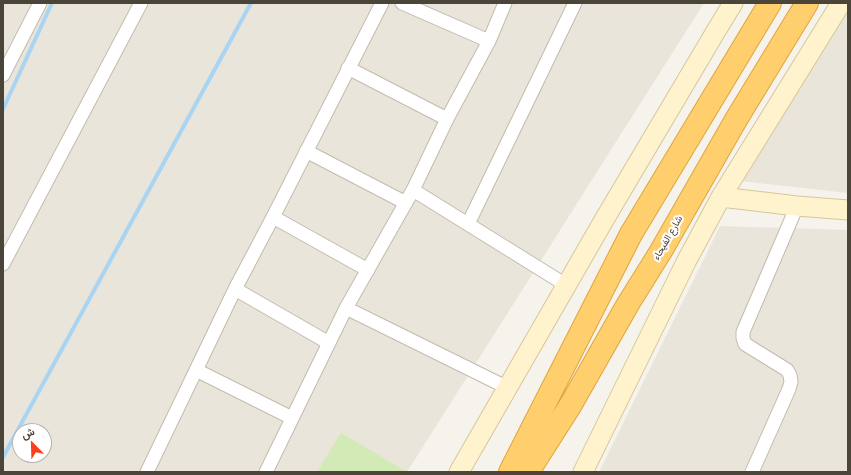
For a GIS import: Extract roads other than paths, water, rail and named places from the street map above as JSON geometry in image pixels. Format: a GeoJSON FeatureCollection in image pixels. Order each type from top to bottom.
{"type":"FeatureCollection","features":[{"type":"Feature","properties":{"kind":"highway"},"geometry":{"type":"LineString","coordinates":[[510,472],[631,234],[770,3]]}},
{"type":"Feature","properties":{"kind":"highway","name":"شارع الفيحاء"},"geometry":{"type":"LineString","coordinates":[[528,472],[570,406],[737,118],[807,3]]}},
{"type":"Feature","properties":{"kind":"street"},"geometry":{"type":"LineString","coordinates":[[3,75],[40,3]]}},
{"type":"Feature","properties":{"kind":"street"},"geometry":{"type":"LineString","coordinates":[[3,264],[141,3]]}},
{"type":"Feature","properties":{"kind":"street"},"geometry":{"type":"LineString","coordinates":[[147,472],[235,289],[382,3]]}},
{"type":"Feature","properties":{"kind":"street"},"geometry":{"type":"LineString","coordinates":[[402,3],[488,41]]}},
{"type":"Feature","properties":{"kind":"street"},"geometry":{"type":"LineString","coordinates":[[266,472],[346,308],[406,204],[447,119],[488,41],[505,3]]}},
{"type":"Feature","properties":{"kind":"street"},"geometry":{"type":"LineString","coordinates":[[468,224],[575,3]]}},
{"type":"Feature","properties":{"kind":"street"},"geometry":{"type":"LineString","coordinates":[[458,472],[674,100],[734,3]]}},
{"type":"Feature","properties":{"kind":"street"},"geometry":{"type":"LineString","coordinates":[[583,472],[686,262],[721,197],[840,3]]}},
{"type":"Feature","properties":{"kind":"street"},"geometry":{"type":"LineString","coordinates":[[348,68],[447,119]]}},
{"type":"Feature","properties":{"kind":"street"},"geometry":{"type":"LineString","coordinates":[[306,151],[406,204]]}},
{"type":"Feature","properties":{"kind":"street"},"geometry":{"type":"LineString","coordinates":[[413,190],[566,285]]}},
{"type":"Feature","properties":{"kind":"street"},"geometry":{"type":"LineString","coordinates":[[721,197],[797,206],[848,210]]}},
{"type":"Feature","properties":{"kind":"street"},"geometry":{"type":"LineString","coordinates":[[752,472],[791,382],[790,375],[787,370],[745,344],[743,332],[797,206]]}},
{"type":"Feature","properties":{"kind":"street"},"geometry":{"type":"LineString","coordinates":[[273,217],[368,270]]}},
{"type":"Feature","properties":{"kind":"street"},"geometry":{"type":"LineString","coordinates":[[661,251],[686,262]]}},
{"type":"Feature","properties":{"kind":"street"},"geometry":{"type":"LineString","coordinates":[[235,289],[329,343]]}},
{"type":"Feature","properties":{"kind":"street"},"geometry":{"type":"LineString","coordinates":[[346,308],[508,388]]}},
{"type":"Feature","properties":{"kind":"street"},"geometry":{"type":"LineString","coordinates":[[196,370],[292,418]]}},
{"type":"Feature","properties":{"kind":"waterway"},"geometry":{"type":"LineString","coordinates":[[3,109],[52,3]]}},
{"type":"Feature","properties":{"kind":"waterway"},"geometry":{"type":"LineString","coordinates":[[3,457],[251,3]]}}]}
